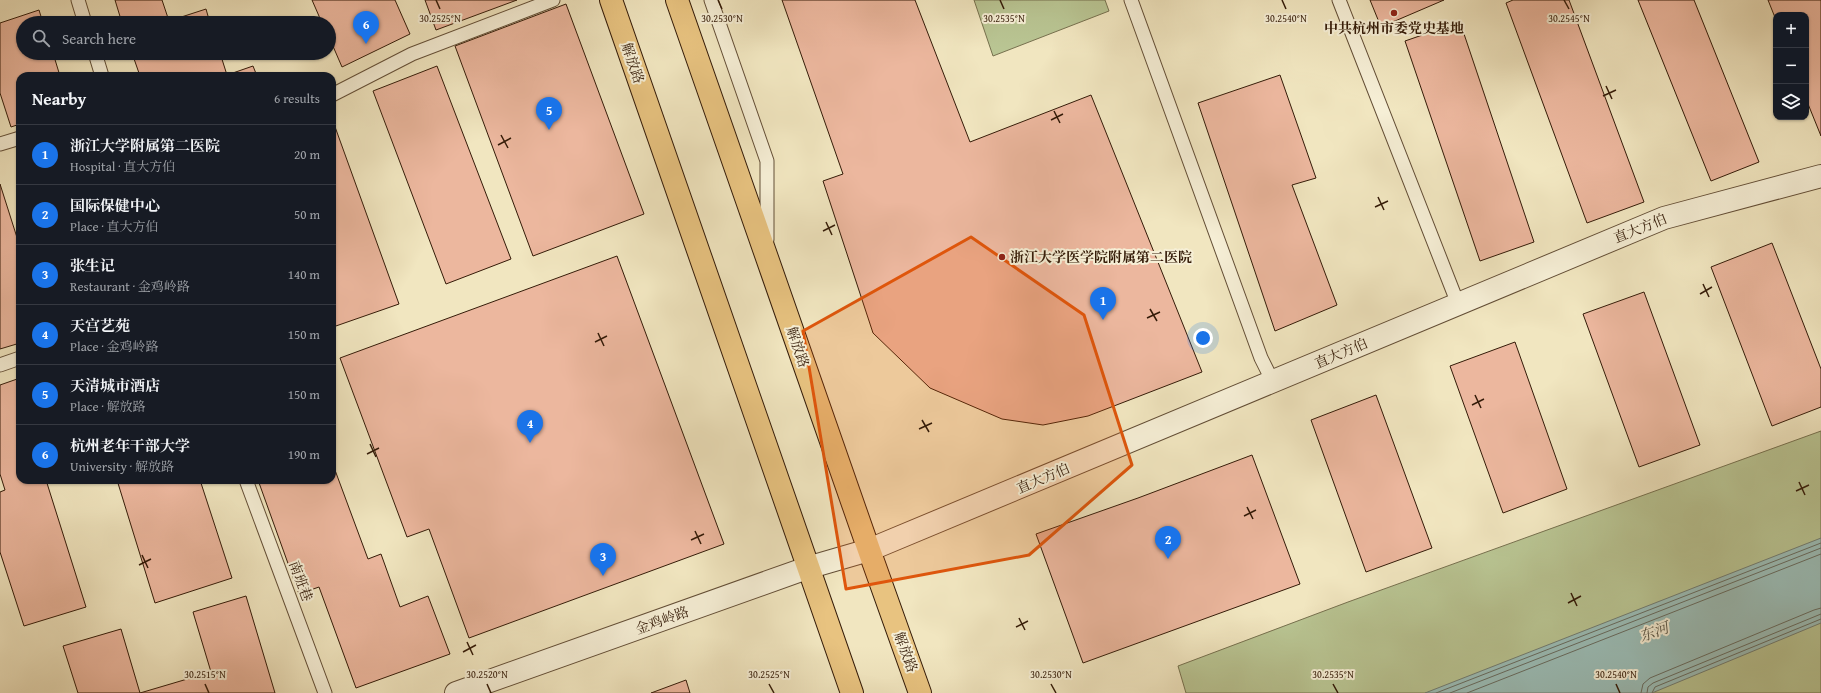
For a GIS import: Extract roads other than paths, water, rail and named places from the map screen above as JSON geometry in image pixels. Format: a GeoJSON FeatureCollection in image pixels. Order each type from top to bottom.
{"type":"FeatureCollection","features":[{"type":"Feature","properties":{"kind":"main road","name":"解放路"},"geometry":{"type":"LineString","coordinates":[[611,0],[807,568],[852,693]]}},
{"type":"Feature","properties":{"kind":"main road","name":"解放路"},"geometry":{"type":"LineString","coordinates":[[677,0],[920,693]]}},
{"type":"Feature","properties":{"kind":"street","name":"直大方伯"},"geometry":{"type":"LineString","coordinates":[[869,550],[1664,218],[1821,176]]}},
{"type":"Feature","properties":{"kind":"street","name":"金鸡岭路"},"geometry":{"type":"LineString","coordinates":[[456,693],[807,568],[869,550]]}},
{"type":"Feature","properties":{"kind":"lane"},"geometry":{"type":"LineString","coordinates":[[78,0],[83,16]]}},
{"type":"Feature","properties":{"kind":"lane"},"geometry":{"type":"LineString","coordinates":[[336,93],[412,54],[553,0]]}},
{"type":"Feature","properties":{"kind":"lane"},"geometry":{"type":"LineString","coordinates":[[711,0],[767,161],[766,256]]}},
{"type":"Feature","properties":{"kind":"lane"},"geometry":{"type":"LineString","coordinates":[[1131,0],[1261,358],[1273,382]]}},
{"type":"Feature","properties":{"kind":"lane"},"geometry":{"type":"LineString","coordinates":[[1339,0],[1458,304]]}},
{"type":"Feature","properties":{"kind":"lane"},"geometry":{"type":"LineString","coordinates":[[97,60],[101,72]]}},
{"type":"Feature","properties":{"kind":"lane"},"geometry":{"type":"LineString","coordinates":[[0,144],[16,139]]}},
{"type":"Feature","properties":{"kind":"lane"},"geometry":{"type":"LineString","coordinates":[[0,365],[16,359]]}},
{"type":"Feature","properties":{"kind":"lane","name":"南班巷"},"geometry":{"type":"LineString","coordinates":[[247,484],[325,693]]}},
{"type":"Feature","properties":{"kind":"water","name":"东河"},"geometry":{"type":"Polygon","coordinates":[[[1821,538],[1821,623],[1652,693],[1425,693],[1821,538]]]}},
{"type":"Feature","properties":{"kind":"place","name":"中共杭州市委党史基地"},"geometry":{"type":"Point","coordinates":[1394,13]}},
{"type":"Feature","properties":{"kind":"place","name":"杭州老年干部大学"},"geometry":{"type":"Point","coordinates":[366,44]}},
{"type":"Feature","properties":{"kind":"place","name":"天清城市酒店"},"geometry":{"type":"Point","coordinates":[549,130]}},
{"type":"Feature","properties":{"kind":"place","name":"浙江大学医学院附属第二医院"},"geometry":{"type":"Point","coordinates":[1002,257]}},
{"type":"Feature","properties":{"kind":"place","name":"浙江大学附属第二医院"},"geometry":{"type":"Point","coordinates":[1103,320]}},
{"type":"Feature","properties":{"kind":"place","name":"天宫艺苑"},"geometry":{"type":"Point","coordinates":[530,443]}},
{"type":"Feature","properties":{"kind":"place","name":"国际保健中心"},"geometry":{"type":"Point","coordinates":[1168,559]}},
{"type":"Feature","properties":{"kind":"place","name":"张生记"},"geometry":{"type":"Point","coordinates":[603,576]}}]}
